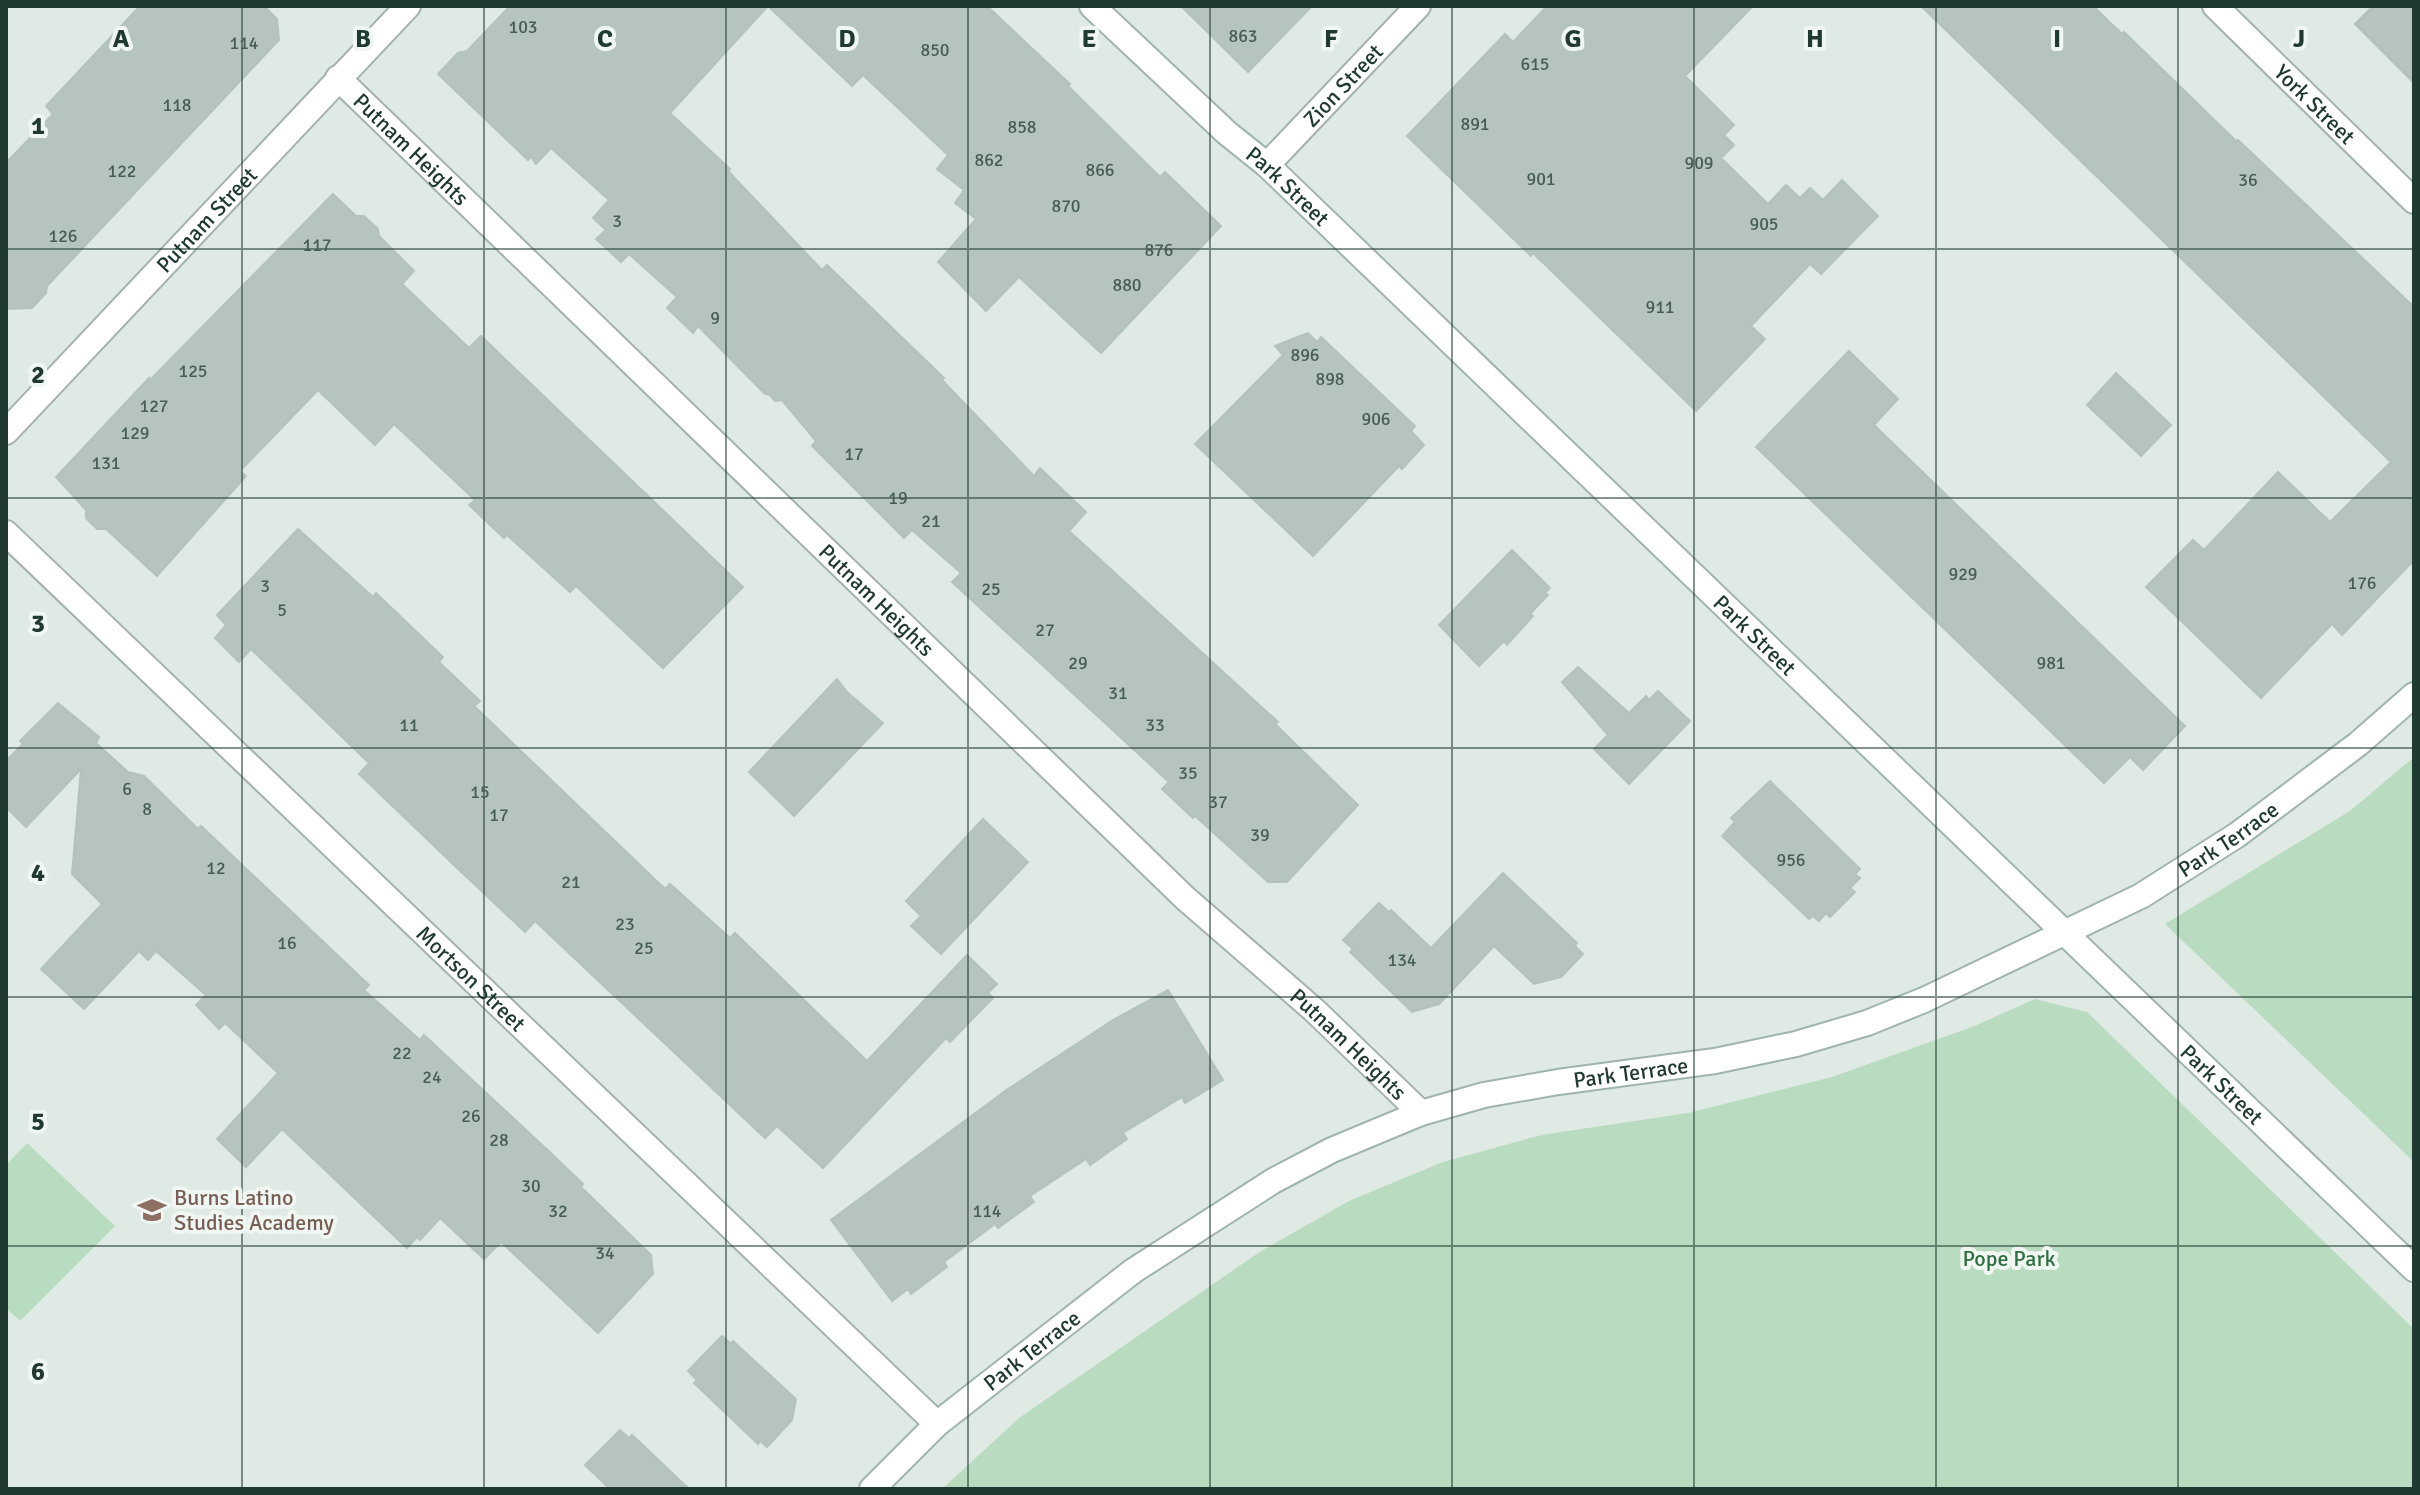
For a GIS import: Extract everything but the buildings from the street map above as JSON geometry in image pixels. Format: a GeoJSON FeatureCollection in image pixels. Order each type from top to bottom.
{"type":"FeatureCollection","features":[{"type":"Feature","properties":{"kind":"street","name":"Putnam Street"},"geometry":{"type":"LineString","coordinates":[[6,432],[408,6]]}},
{"type":"Feature","properties":{"kind":"street","name":"Park Street"},"geometry":{"type":"LineString","coordinates":[[1092,6],[1227,133],[1267,165],[2414,1269]]}},
{"type":"Feature","properties":{"kind":"street","name":"Zion Street"},"geometry":{"type":"LineString","coordinates":[[1267,165],[1418,6]]}},
{"type":"Feature","properties":{"kind":"street","name":"York Street"},"geometry":{"type":"LineString","coordinates":[[2215,6],[2414,201]]}},
{"type":"Feature","properties":{"kind":"street","name":"Putnam Heights"},"geometry":{"type":"LineString","coordinates":[[338,78],[1185,898],[1314,1010],[1421,1113]]}},
{"type":"Feature","properties":{"kind":"street","name":"Mortson Street"},"geometry":{"type":"LineString","coordinates":[[6,533],[937,1424]]}},
{"type":"Feature","properties":{"kind":"street","name":"Park Terrace"},"geometry":{"type":"LineString","coordinates":[[872,1489],[937,1424],[1067,1320],[1198,1227],[1273,1181],[1332,1150],[1421,1113],[1484,1095],[1715,1061],[1796,1044],[1867,1023],[1924,1000],[2141,896],[2237,835],[2358,744],[2414,695]]}},
{"type":"Feature","properties":{"kind":"green space"},"geometry":{"type":"Polygon","coordinates":[[[2414,757],[2414,1162],[2165,924],[2350,811],[2414,757]]]}},
{"type":"Feature","properties":{"kind":"green space","name":"Pope Park"},"geometry":{"type":"Polygon","coordinates":[[[2035,999],[2087,1012],[2414,1329],[2414,1489],[942,1489],[1019,1418],[1261,1251],[1349,1201],[1443,1162],[1541,1135],[1688,1113],[1832,1077],[1972,1027],[2035,999]]]}},
{"type":"Feature","properties":{"kind":"green space"},"geometry":{"type":"Polygon","coordinates":[[[27,1143],[115,1226],[20,1321],[6,1308],[6,1165],[27,1143]]]}},
{"type":"Feature","properties":{"kind":"place","name":"Burns Latino Studies Academy"},"geometry":{"type":"Point","coordinates":[152,1210]}}]}
